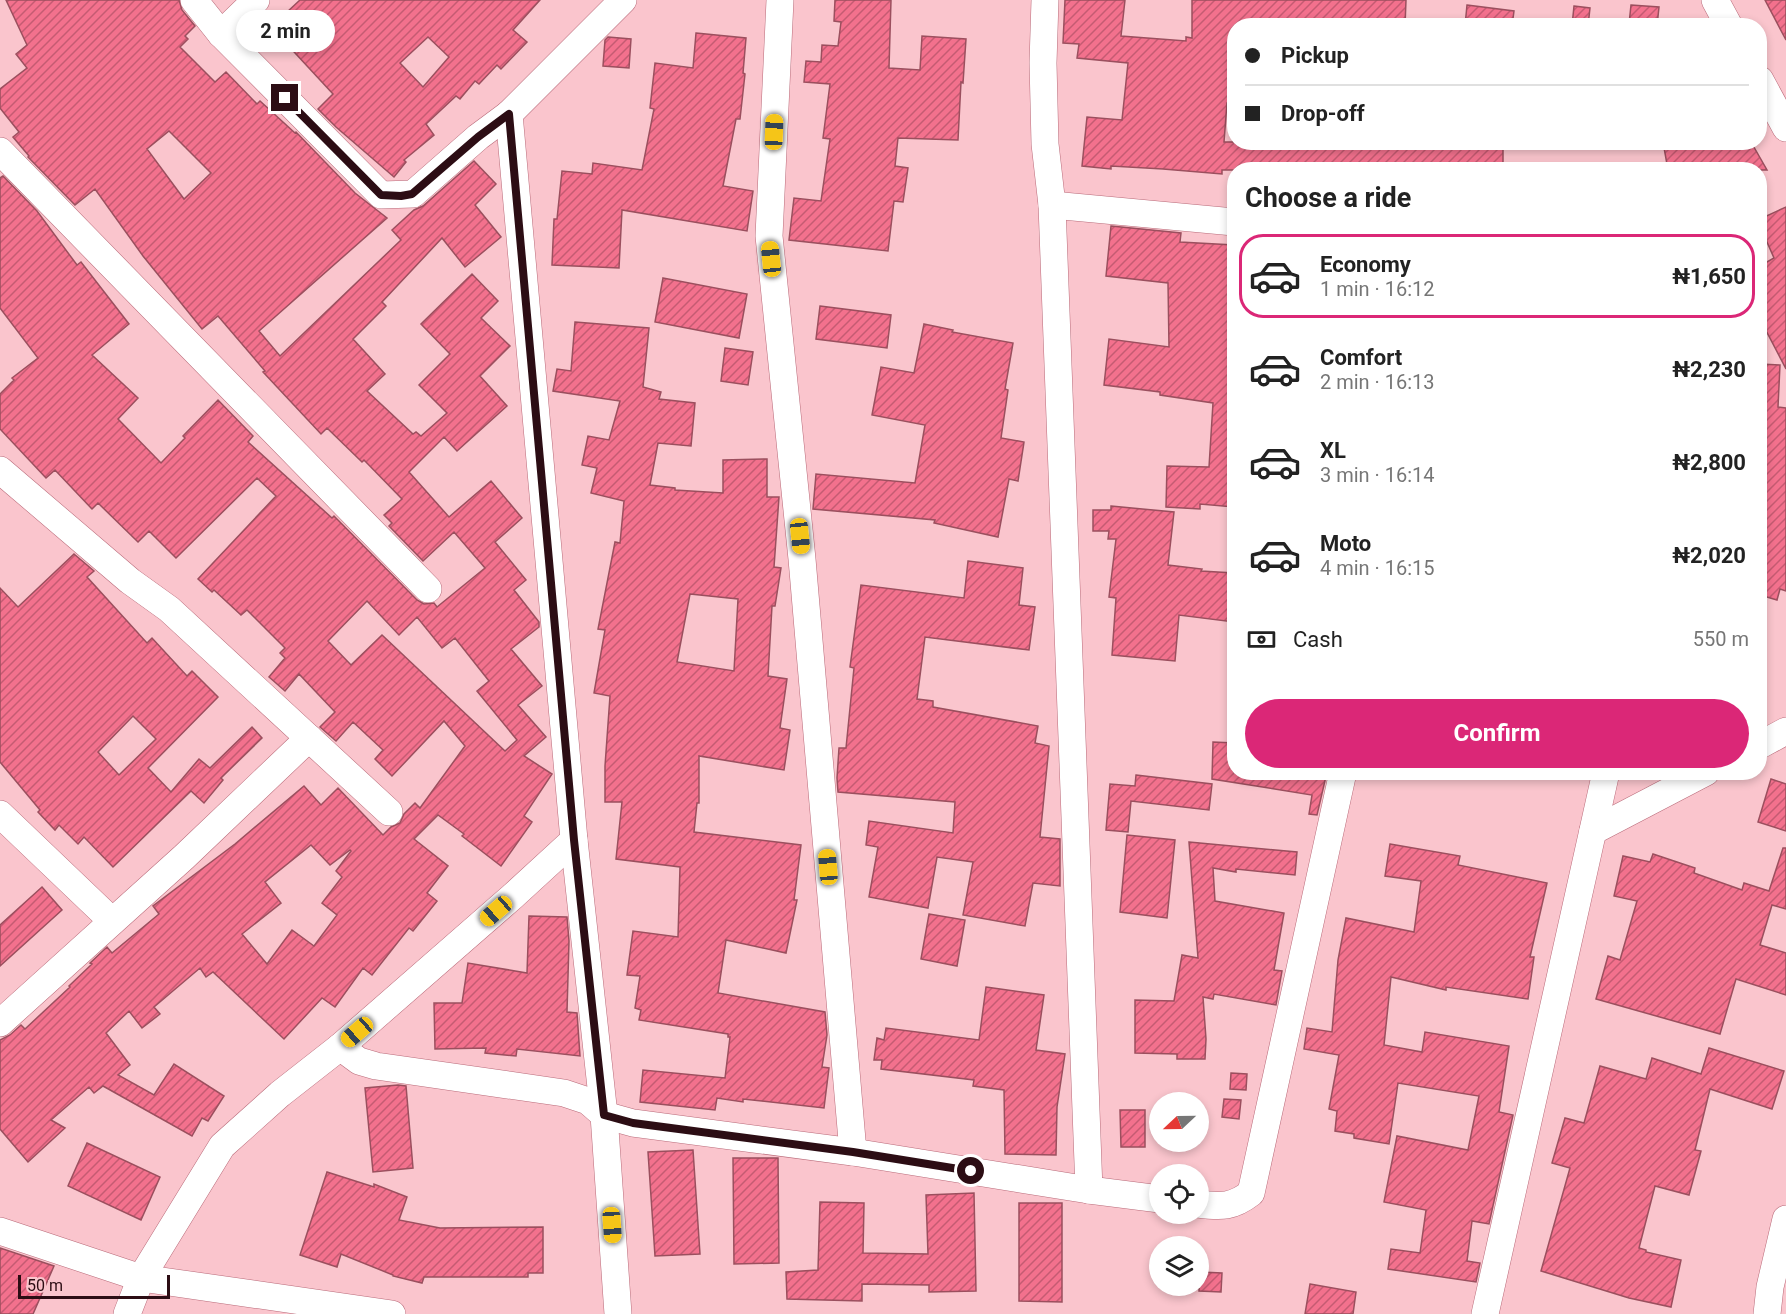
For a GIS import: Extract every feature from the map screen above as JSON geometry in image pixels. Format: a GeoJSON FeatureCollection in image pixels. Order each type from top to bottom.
{"type":"FeatureCollection","features":[{"type":"Feature","properties":{"kind":"street"},"geometry":{"type":"LineString","coordinates":[[194,0],[221,34],[381,195],[401,196],[412,194],[478,137],[509,114],[622,0]]}},
{"type":"Feature","properties":{"kind":"street"},"geometry":{"type":"LineString","coordinates":[[221,34],[256,0]]}},
{"type":"Feature","properties":{"kind":"street"},"geometry":{"type":"LineString","coordinates":[[780,0],[769,236],[802,559],[853,1152]]}},
{"type":"Feature","properties":{"kind":"street"},"geometry":{"type":"LineString","coordinates":[[1045,0],[1043,63],[1045,144],[1052,205],[1089,1190]]}},
{"type":"Feature","properties":{"kind":"street"},"geometry":{"type":"LineString","coordinates":[[1708,1],[1722,18]]}},
{"type":"Feature","properties":{"kind":"street"},"geometry":{"type":"LineString","coordinates":[[1767,93],[1786,128]]}},
{"type":"Feature","properties":{"kind":"street"},"geometry":{"type":"LineString","coordinates":[[509,114],[574,840],[604,1115],[618,1314]]}},
{"type":"Feature","properties":{"kind":"street"},"geometry":{"type":"LineString","coordinates":[[0,152],[428,589]]}},
{"type":"Feature","properties":{"kind":"street"},"geometry":{"type":"LineString","coordinates":[[1052,205],[1227,221]]}},
{"type":"Feature","properties":{"kind":"street"},"geometry":{"type":"LineString","coordinates":[[0,470],[130,581],[169,609],[389,812]]}},
{"type":"Feature","properties":{"kind":"street"},"geometry":{"type":"LineString","coordinates":[[1767,741],[1786,731]]}},
{"type":"Feature","properties":{"kind":"street"},"geometry":{"type":"LineString","coordinates":[[0,1023],[184,857],[309,738]]}},
{"type":"Feature","properties":{"kind":"street"},"geometry":{"type":"LineString","coordinates":[[1209,1206],[1237,1204],[1251,1193],[1341,780]]}},
{"type":"Feature","properties":{"kind":"street"},"geometry":{"type":"LineString","coordinates":[[1485,1314],[1604,780]]}},
{"type":"Feature","properties":{"kind":"street"},"geometry":{"type":"LineString","coordinates":[[1593,831],[1691,780]]}},
{"type":"Feature","properties":{"kind":"street"},"geometry":{"type":"LineString","coordinates":[[0,814],[111,921]]}},
{"type":"Feature","properties":{"kind":"street"},"geometry":{"type":"LineString","coordinates":[[127,1314],[141,1278],[222,1146],[280,1094],[340,1047],[574,840]]}},
{"type":"Feature","properties":{"kind":"street"},"geometry":{"type":"LineString","coordinates":[[340,1047],[359,1061],[376,1066],[564,1092],[588,1101],[604,1115],[633,1123],[853,1152],[1149,1198]]}},
{"type":"Feature","properties":{"kind":"street"},"geometry":{"type":"LineString","coordinates":[[1767,1314],[1770,1287],[1786,1219]]}},
{"type":"Feature","properties":{"kind":"street"},"geometry":{"type":"LineString","coordinates":[[0,1231],[141,1278],[392,1314]]}},
{"type":"Feature","properties":{"kind":"building"},"geometry":{"type":"Polygon","coordinates":[[[6,0],[179,0],[182,10],[195,26],[185,36],[188,39],[180,47],[215,82],[226,72],[257,104],[260,101],[296,132],[355,193],[387,218],[259,331],[280,356],[401,240],[392,230],[474,161],[496,184],[475,205],[501,237],[465,267],[442,238],[382,302],[386,306],[353,339],[385,374],[367,391],[413,434],[416,432],[421,436],[447,413],[419,385],[450,354],[421,324],[472,274],[498,301],[481,318],[510,346],[480,376],[507,406],[457,451],[444,437],[409,472],[449,517],[491,481],[522,518],[495,542],[526,580],[514,590],[539,622],[539,627],[511,649],[542,686],[518,705],[546,737],[524,756],[552,774],[524,816],[532,822],[501,866],[438,815],[414,839],[448,866],[427,893],[437,901],[413,931],[409,928],[372,975],[363,968],[335,1007],[322,998],[284,1039],[213,972],[206,977],[200,968],[154,1007],[160,1014],[142,1028],[129,1011],[106,1033],[130,1065],[118,1075],[154,1095],[174,1064],[224,1096],[208,1121],[202,1118],[192,1136],[103,1086],[94,1093],[89,1087],[51,1120],[65,1128],[28,1162],[0,1129],[0,1040],[21,1025],[25,1029],[70,987],[107,947],[112,953],[159,914],[153,906],[235,844],[304,786],[321,805],[338,788],[383,835],[391,827],[400,823],[404,814],[415,803],[420,808],[465,746],[444,721],[392,776],[375,759],[383,750],[353,722],[336,741],[320,727],[335,712],[299,674],[285,691],[269,677],[285,658],[280,653],[285,648],[247,610],[241,615],[214,590],[212,592],[198,579],[276,496],[257,478],[176,558],[149,531],[138,542],[98,503],[92,509],[55,470],[46,478],[0,429],[0,394],[14,380],[12,378],[38,358],[0,308],[0,178],[3,176],[37,211],[77,265],[81,262],[129,324],[92,355],[138,398],[118,419],[161,463],[185,438],[183,436],[218,400],[253,436],[248,442],[332,518],[334,516],[417,600],[424,604],[434,603],[437,607],[485,568],[454,532],[423,561],[389,526],[392,523],[384,515],[402,499],[364,460],[362,462],[327,428],[321,434],[263,372],[265,371],[218,316],[202,329],[143,256],[95,189],[75,205],[28,157],[13,137],[19,132],[0,108],[0,89],[27,68],[16,54],[27,45],[6,0]],[[169,131],[147,149],[184,199],[211,173],[169,131]],[[367,601],[328,641],[351,665],[382,635],[505,751],[517,740],[477,691],[489,681],[455,638],[442,648],[417,617],[399,635],[367,601]],[[311,845],[265,882],[281,903],[242,934],[267,964],[292,930],[314,946],[337,915],[322,903],[342,877],[336,871],[351,851],[330,865],[311,845]]]}},
{"type":"Feature","properties":{"kind":"building"},"geometry":{"type":"Polygon","coordinates":[[[300,0],[540,0],[513,30],[527,42],[501,69],[497,65],[479,84],[475,81],[460,99],[456,96],[426,124],[434,135],[404,160],[406,162],[394,177],[318,109],[333,94],[271,27],[300,0]],[[428,37],[400,63],[423,87],[449,57],[428,37]]]}},
{"type":"Feature","properties":{"kind":"building"},"geometry":{"type":"Polygon","coordinates":[[[835,0],[891,0],[889,68],[920,70],[922,36],[966,39],[958,140],[898,138],[895,166],[908,168],[903,202],[894,201],[888,251],[789,240],[794,198],[821,201],[830,139],[823,138],[830,84],[804,82],[806,61],[821,62],[822,45],[838,46],[841,22],[834,21],[835,0]]]}},
{"type":"Feature","properties":{"kind":"building"},"geometry":{"type":"Polygon","coordinates":[[[1065,0],[1125,0],[1121,36],[1186,41],[1186,37],[1192,38],[1192,0],[1406,0],[1405,18],[1227,18],[1227,103],[1224,142],[1227,142],[1227,150],[1503,150],[1503,162],[1227,162],[1227,170],[1222,170],[1222,174],[1082,166],[1087,117],[1122,120],[1128,63],[1077,58],[1079,44],[1063,43],[1065,0]]]}},
{"type":"Feature","properties":{"kind":"building"},"geometry":{"type":"Polygon","coordinates":[[[1765,0],[1786,0],[1786,40],[1765,0]]]}},
{"type":"Feature","properties":{"kind":"building"},"geometry":{"type":"Polygon","coordinates":[[[1467,5],[1514,11],[1513,18],[1466,18],[1467,5]]]}},
{"type":"Feature","properties":{"kind":"building"},"geometry":{"type":"Polygon","coordinates":[[[1631,5],[1659,7],[1658,18],[1630,18],[1631,5]]]}},
{"type":"Feature","properties":{"kind":"building"},"geometry":{"type":"Polygon","coordinates":[[[1574,6],[1590,8],[1589,18],[1573,18],[1574,6]]]}},
{"type":"Feature","properties":{"kind":"building"},"geometry":{"type":"Polygon","coordinates":[[[696,33],[746,38],[740,119],[736,119],[723,186],[753,191],[747,231],[622,210],[619,268],[552,265],[554,219],[557,219],[562,171],[592,174],[593,163],[642,170],[654,109],[650,108],[655,63],[693,68],[696,33]]]}},
{"type":"Feature","properties":{"kind":"building"},"geometry":{"type":"Polygon","coordinates":[[[608,37],[631,39],[629,68],[603,66],[605,40],[608,37]]]}},
{"type":"Feature","properties":{"kind":"building"},"geometry":{"type":"Polygon","coordinates":[[[1664,150],[1756,150],[1762,162],[1667,162],[1664,150]]]}},
{"type":"Feature","properties":{"kind":"building"},"geometry":{"type":"Polygon","coordinates":[[[1786,207],[1786,369],[1767,332],[1767,262],[1774,258],[1767,242],[1767,216],[1786,207]]]}},
{"type":"Feature","properties":{"kind":"building"},"geometry":{"type":"Polygon","coordinates":[[[1111,226],[1181,233],[1180,242],[1227,245],[1227,506],[1200,504],[1200,509],[1166,507],[1167,466],[1209,467],[1213,403],[1160,395],[1160,392],[1104,385],[1109,339],[1169,347],[1168,283],[1106,276],[1111,226]]]}},
{"type":"Feature","properties":{"kind":"building"},"geometry":{"type":"Polygon","coordinates":[[[663,278],[747,294],[739,338],[655,322],[663,278]]]}},
{"type":"Feature","properties":{"kind":"building"},"geometry":{"type":"Polygon","coordinates":[[[820,306],[891,315],[887,348],[816,339],[820,306]]]}},
{"type":"Feature","properties":{"kind":"building"},"geometry":{"type":"Polygon","coordinates":[[[575,322],[649,328],[643,387],[661,392],[659,399],[695,403],[691,446],[658,443],[650,485],[675,488],[675,490],[723,493],[723,460],[767,459],[767,497],[779,497],[774,567],[781,568],[775,606],[772,606],[768,676],[787,679],[780,728],[790,730],[784,770],[699,756],[699,803],[697,803],[694,832],[801,845],[794,900],[797,900],[786,953],[726,940],[718,993],[825,1012],[827,1035],[822,1067],[829,1068],[824,1108],[717,1098],[715,1110],[640,1102],[643,1070],[725,1078],[730,1037],[728,1034],[639,1020],[641,1010],[635,1008],[640,976],[627,975],[633,931],[678,937],[680,867],[616,859],[622,802],[605,802],[610,696],[594,693],[605,630],[598,629],[615,542],[620,543],[624,501],[591,493],[597,468],[582,465],[588,436],[609,440],[620,401],[553,391],[557,369],[571,371],[575,322]],[[690,594],[677,662],[734,671],[738,599],[690,594]]]}},
{"type":"Feature","properties":{"kind":"building"},"geometry":{"type":"Polygon","coordinates":[[[924,324],[953,330],[952,332],[1013,343],[1005,389],[1008,390],[1001,438],[1024,442],[1018,481],[1009,479],[998,537],[934,523],[935,520],[813,509],[816,474],[915,483],[925,425],[872,415],[881,367],[914,373],[924,324]]]}},
{"type":"Feature","properties":{"kind":"building"},"geometry":{"type":"Polygon","coordinates":[[[725,348],[753,352],[748,385],[721,381],[725,348]]]}},
{"type":"Feature","properties":{"kind":"building"},"geometry":{"type":"Polygon","coordinates":[[[1767,364],[1780,365],[1778,407],[1786,408],[1786,591],[1780,589],[1777,600],[1767,597],[1767,364]]]}},
{"type":"Feature","properties":{"kind":"building"},"geometry":{"type":"Polygon","coordinates":[[[1111,506],[1174,512],[1168,565],[1227,573],[1227,621],[1179,615],[1175,661],[1112,655],[1116,598],[1109,597],[1116,539],[1108,539],[1109,531],[1093,531],[1093,510],[1111,510],[1111,506]]]}},
{"type":"Feature","properties":{"kind":"building"},"geometry":{"type":"Polygon","coordinates":[[[74,554],[94,571],[87,577],[147,643],[152,638],[187,676],[192,671],[218,697],[148,768],[171,792],[199,759],[210,768],[252,727],[262,738],[221,778],[223,780],[204,803],[191,791],[113,867],[84,837],[78,844],[59,825],[55,830],[38,812],[40,810],[0,762],[0,588],[18,607],[74,554]],[[133,716],[98,752],[119,775],[156,739],[133,716]]]}},
{"type":"Feature","properties":{"kind":"building"},"geometry":{"type":"Polygon","coordinates":[[[968,561],[1023,568],[1019,605],[1035,607],[1029,650],[925,637],[917,699],[933,701],[933,707],[1038,726],[1035,743],[1049,746],[1040,837],[1060,839],[1060,886],[1033,883],[1025,926],[963,915],[973,862],[937,857],[928,908],[869,897],[878,847],[866,845],[869,821],[953,833],[955,802],[838,792],[839,748],[846,748],[854,668],[850,667],[861,585],[964,598],[968,561]]]}},
{"type":"Feature","properties":{"kind":"building"},"geometry":{"type":"Polygon","coordinates":[[[1213,742],[1227,743],[1227,780],[1325,780],[1317,815],[1309,814],[1312,795],[1212,779],[1213,742]]]}},
{"type":"Feature","properties":{"kind":"building"},"geometry":{"type":"Polygon","coordinates":[[[1136,775],[1212,784],[1209,810],[1131,801],[1128,832],[1106,830],[1110,784],[1135,786],[1136,775]]]}},
{"type":"Feature","properties":{"kind":"building"},"geometry":{"type":"Polygon","coordinates":[[[1771,779],[1786,784],[1786,831],[1758,822],[1771,779]]]}},
{"type":"Feature","properties":{"kind":"building"},"geometry":{"type":"Polygon","coordinates":[[[1127,835],[1175,840],[1167,918],[1120,912],[1127,835]]]}},
{"type":"Feature","properties":{"kind":"building"},"geometry":{"type":"Polygon","coordinates":[[[1189,842],[1297,852],[1295,875],[1236,869],[1236,872],[1213,868],[1215,901],[1284,913],[1274,970],[1282,971],[1276,1005],[1214,994],[1213,999],[1203,997],[1205,1059],[1177,1059],[1177,1054],[1135,1053],[1135,1000],[1174,1001],[1182,955],[1198,958],[1189,842]]]}},
{"type":"Feature","properties":{"kind":"building"},"geometry":{"type":"Polygon","coordinates":[[[1390,844],[1460,856],[1458,865],[1547,883],[1530,957],[1534,957],[1528,999],[1446,987],[1446,990],[1391,977],[1384,1045],[1422,1052],[1425,1032],[1509,1046],[1499,1112],[1513,1115],[1489,1224],[1472,1221],[1467,1261],[1480,1263],[1476,1282],[1388,1269],[1391,1249],[1420,1253],[1426,1210],[1384,1202],[1397,1136],[1468,1150],[1479,1096],[1398,1083],[1389,1144],[1354,1138],[1354,1134],[1335,1131],[1337,1111],[1329,1109],[1339,1055],[1304,1049],[1307,1028],[1332,1032],[1338,960],[1346,918],[1414,932],[1421,881],[1385,876],[1390,844]]]}},
{"type":"Feature","properties":{"kind":"building"},"geometry":{"type":"Polygon","coordinates":[[[1783,848],[1786,848],[1786,909],[1772,905],[1760,945],[1786,953],[1786,995],[1736,979],[1720,1034],[1596,999],[1608,956],[1620,960],[1637,901],[1614,896],[1623,856],[1650,862],[1653,854],[1695,868],[1694,873],[1742,890],[1744,883],[1769,891],[1783,848]]]}},
{"type":"Feature","properties":{"kind":"building"},"geometry":{"type":"Polygon","coordinates":[[[42,887],[62,910],[0,966],[0,925],[42,887]]]}},
{"type":"Feature","properties":{"kind":"building"},"geometry":{"type":"Polygon","coordinates":[[[929,914],[965,920],[957,966],[921,959],[929,914]]]}},
{"type":"Feature","properties":{"kind":"building"},"geometry":{"type":"Polygon","coordinates":[[[529,916],[567,917],[569,941],[567,1012],[577,1013],[580,1056],[517,1049],[516,1056],[485,1053],[486,1048],[435,1049],[434,1003],[462,1003],[468,963],[527,973],[529,916]]]}},
{"type":"Feature","properties":{"kind":"building"},"geometry":{"type":"Polygon","coordinates":[[[986,987],[1044,995],[1036,1050],[1065,1054],[1057,1107],[1056,1155],[1005,1154],[1004,1090],[973,1086],[974,1080],[881,1069],[882,1060],[874,1060],[877,1038],[884,1040],[886,1028],[979,1040],[986,987]]]}},
{"type":"Feature","properties":{"kind":"building"},"geometry":{"type":"Polygon","coordinates":[[[1709,1048],[1784,1071],[1772,1109],[1710,1089],[1695,1150],[1701,1151],[1689,1195],[1655,1186],[1639,1248],[1646,1252],[1681,1260],[1671,1307],[1629,1298],[1541,1271],[1570,1168],[1552,1163],[1565,1118],[1584,1123],[1600,1066],[1646,1079],[1652,1058],[1701,1074],[1709,1048]]]}},
{"type":"Feature","properties":{"kind":"building"},"geometry":{"type":"Polygon","coordinates":[[[1231,1073],[1247,1074],[1246,1090],[1230,1089],[1231,1073]]]}},
{"type":"Feature","properties":{"kind":"building"},"geometry":{"type":"Polygon","coordinates":[[[406,1086],[413,1168],[373,1172],[365,1088],[406,1086]]]}},
{"type":"Feature","properties":{"kind":"building"},"geometry":{"type":"Polygon","coordinates":[[[1224,1099],[1241,1100],[1239,1119],[1222,1117],[1224,1099]]]}},
{"type":"Feature","properties":{"kind":"building"},"geometry":{"type":"Polygon","coordinates":[[[1120,1110],[1145,1110],[1145,1147],[1121,1147],[1120,1110]]]}},
{"type":"Feature","properties":{"kind":"building"},"geometry":{"type":"Polygon","coordinates":[[[87,1143],[160,1177],[141,1220],[68,1186],[87,1143]]]}},
{"type":"Feature","properties":{"kind":"building"},"geometry":{"type":"Polygon","coordinates":[[[693,1150],[700,1254],[655,1256],[648,1152],[693,1150]]]}},
{"type":"Feature","properties":{"kind":"building"},"geometry":{"type":"Polygon","coordinates":[[[733,1158],[778,1158],[779,1263],[734,1264],[733,1158]]]}},
{"type":"Feature","properties":{"kind":"building"},"geometry":{"type":"Polygon","coordinates":[[[327,1172],[374,1187],[374,1184],[407,1197],[399,1220],[440,1228],[543,1227],[543,1273],[528,1273],[528,1277],[424,1277],[422,1283],[393,1276],[341,1254],[337,1267],[300,1255],[327,1172]]]}},
{"type":"Feature","properties":{"kind":"building"},"geometry":{"type":"Polygon","coordinates":[[[974,1193],[976,1291],[929,1292],[929,1285],[862,1284],[862,1301],[787,1299],[786,1272],[818,1270],[820,1202],[864,1203],[863,1253],[928,1254],[926,1195],[974,1193]]]}},
{"type":"Feature","properties":{"kind":"building"},"geometry":{"type":"Polygon","coordinates":[[[1019,1203],[1062,1203],[1062,1302],[1019,1301],[1019,1203]]]}},
{"type":"Feature","properties":{"kind":"building"},"geometry":{"type":"Polygon","coordinates":[[[0,1248],[54,1266],[33,1314],[0,1314],[0,1248]]]}},
{"type":"Feature","properties":{"kind":"building"},"geometry":{"type":"Polygon","coordinates":[[[1209,1272],[1222,1273],[1221,1292],[1209,1291],[1209,1272]]]}},
{"type":"Feature","properties":{"kind":"building"},"geometry":{"type":"Polygon","coordinates":[[[1310,1284],[1356,1292],[1353,1314],[1305,1314],[1310,1284]]]}},
{"type":"Feature","properties":{"kind":"route"},"geometry":{"type":"LineString","coordinates":[[285,98],[381,195],[412,194],[478,137],[509,114],[574,840],[604,1115],[633,1123],[853,1152],[971,1171]]}}]}
